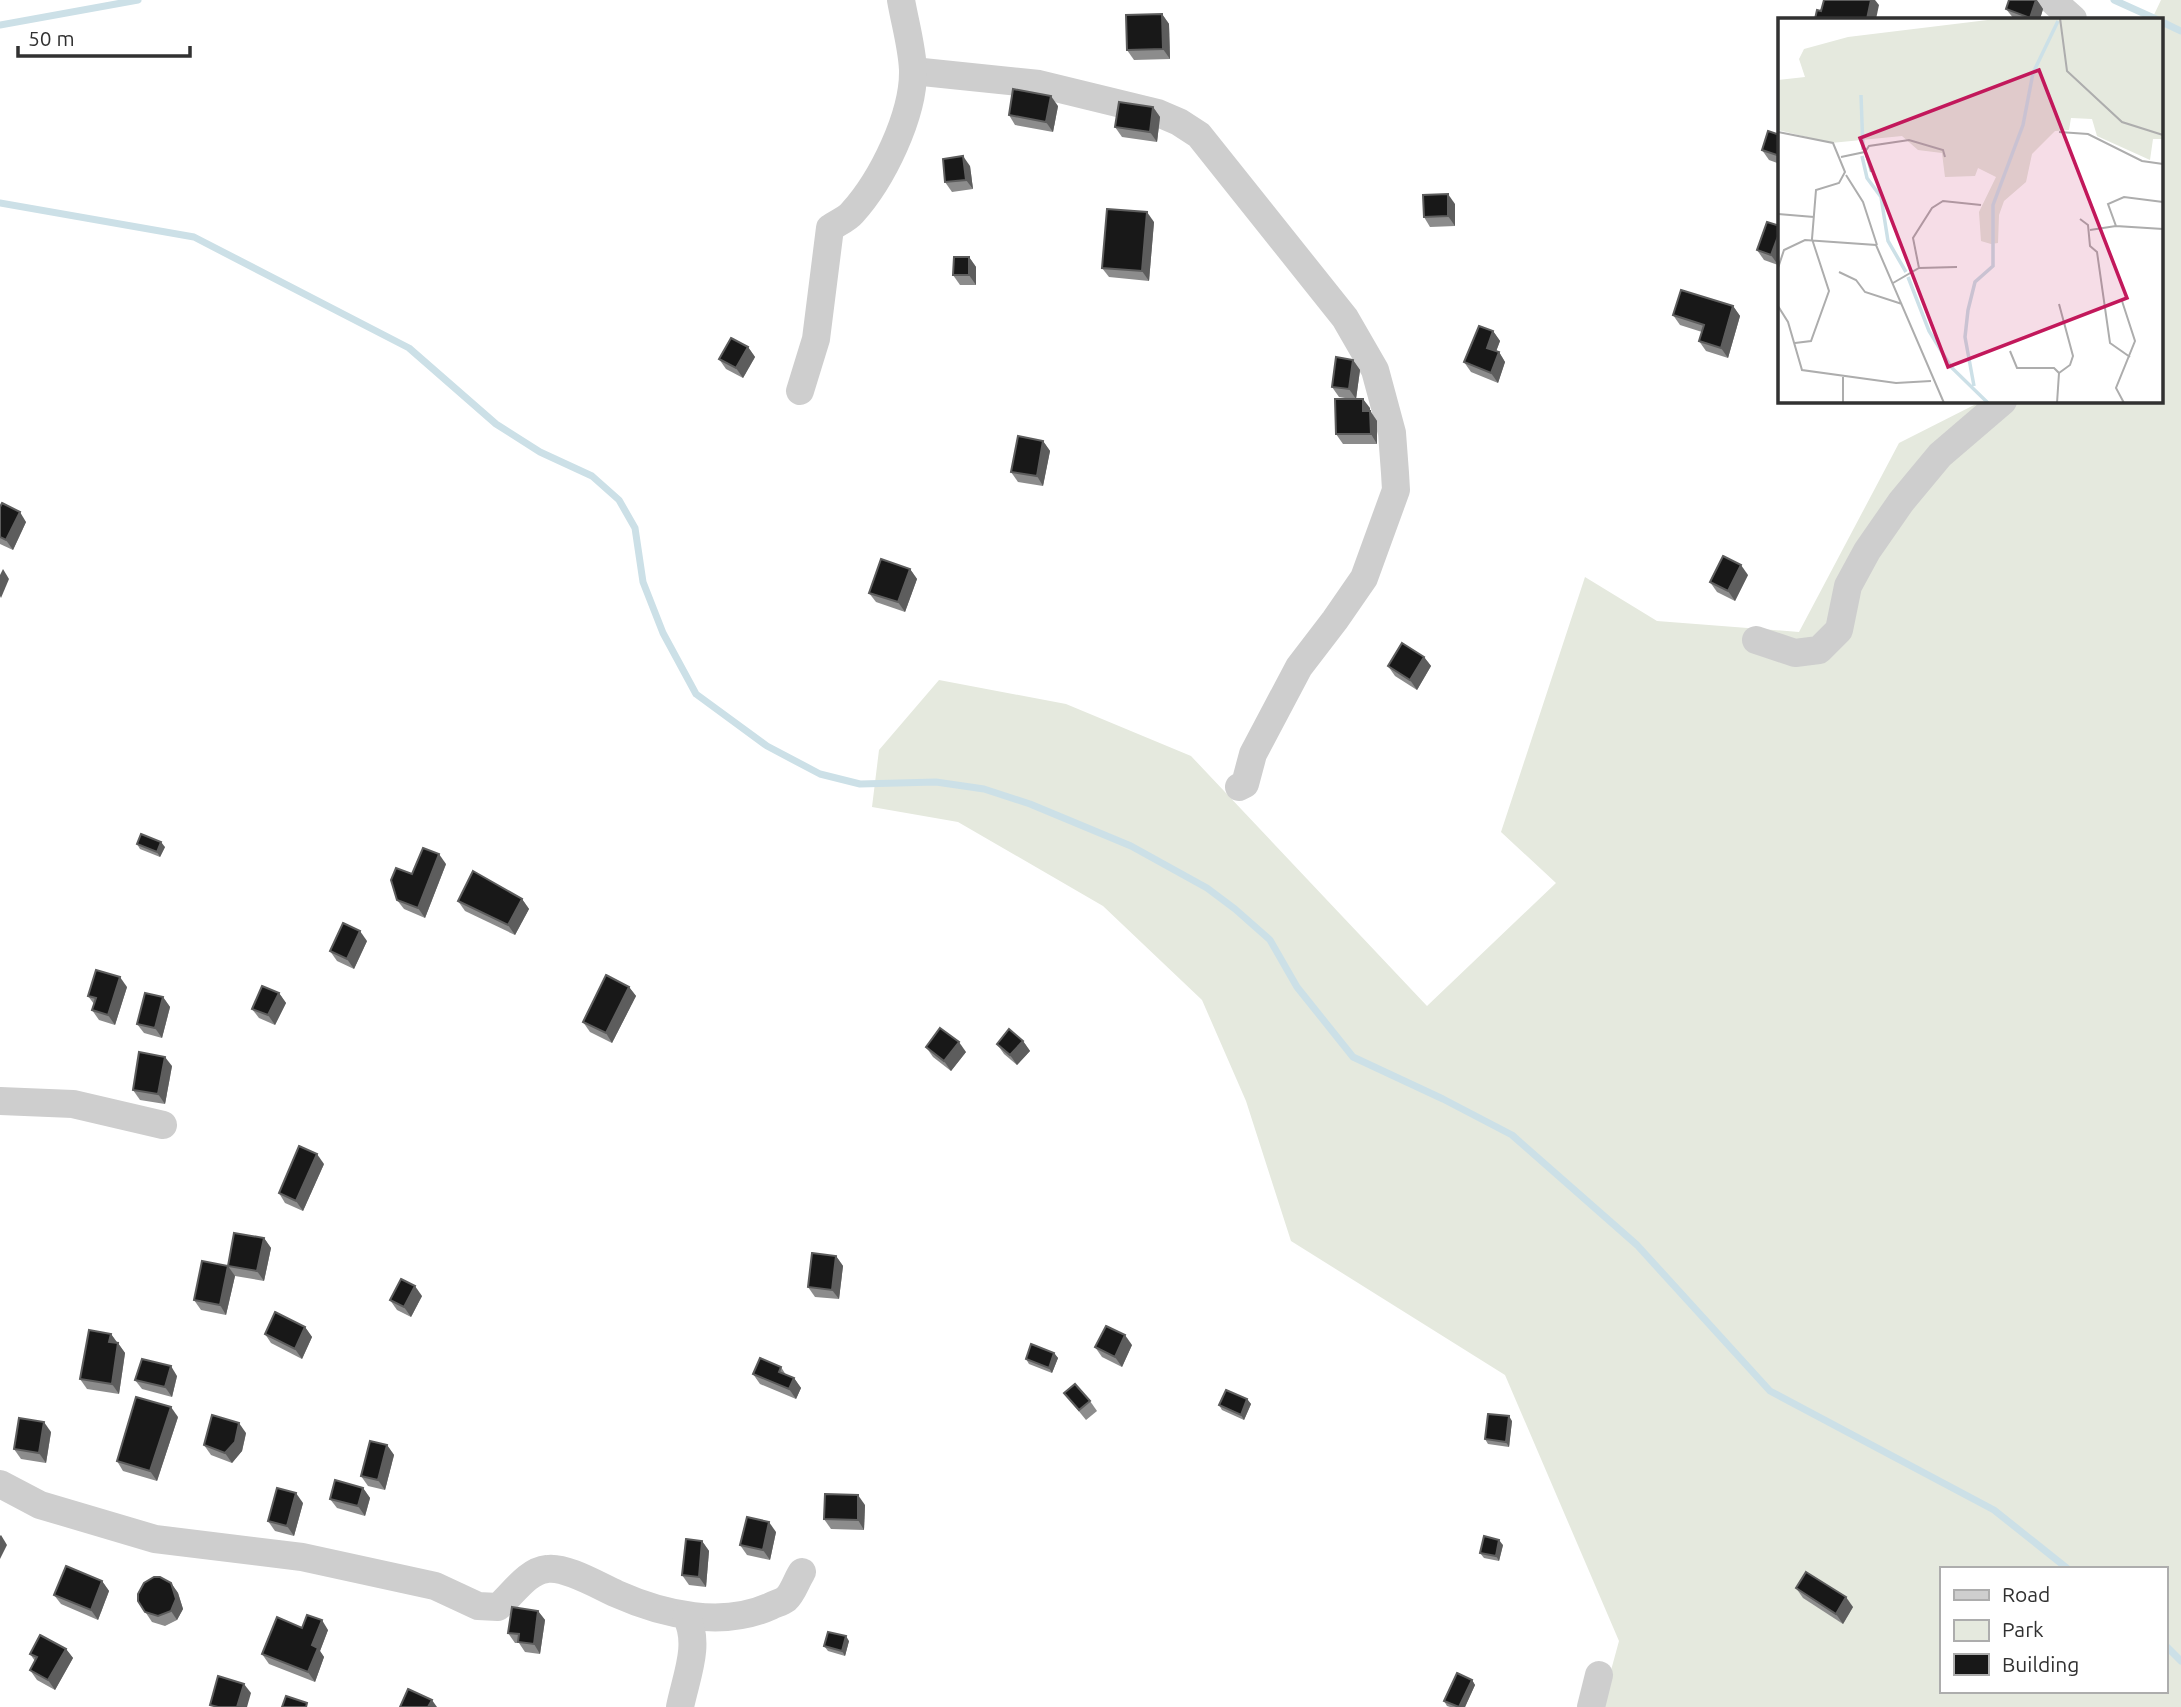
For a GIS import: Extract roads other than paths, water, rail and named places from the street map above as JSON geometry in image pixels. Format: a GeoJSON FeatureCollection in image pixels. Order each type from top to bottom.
{"type":"FeatureCollection","features":[{"type":"Feature","properties":{"kind":"street"},"geometry":{"type":"LineString","coordinates":[[800,391],[816,339],[830,228],[851,214],[890,157],[905,120],[913,71],[901,0]]}},
{"type":"Feature","properties":{"kind":"street"},"geometry":{"type":"LineString","coordinates":[[2052,0],[2072,18]]}},
{"type":"Feature","properties":{"kind":"street"},"geometry":{"type":"LineString","coordinates":[[913,71],[1039,84],[1158,113],[1179,122],[1199,135],[1337,308],[1375,370],[1392,433],[1396,489],[1364,578],[1299,667],[1253,754],[1245,784],[1239,787]]}},
{"type":"Feature","properties":{"kind":"street"},"geometry":{"type":"LineString","coordinates":[[1756,640],[1795,653],[1819,650],[1839,630],[1848,586],[1867,551],[1901,502],[1940,455],[2002,402]]}},
{"type":"Feature","properties":{"kind":"street"},"geometry":{"type":"LineString","coordinates":[[0,1101],[74,1104],[163,1125]]}},
{"type":"Feature","properties":{"kind":"street"},"geometry":{"type":"LineString","coordinates":[[0,1484],[40,1505],[155,1539],[302,1557],[435,1586],[478,1606],[498,1607],[526,1579],[538,1571],[550,1568],[565,1571],[631,1601],[686,1616],[731,1617],[757,1612],[786,1599],[802,1572]]}},
{"type":"Feature","properties":{"kind":"street"},"geometry":{"type":"LineString","coordinates":[[680,1707],[694,1642],[692,1627],[686,1616]]}},
{"type":"Feature","properties":{"kind":"street"},"geometry":{"type":"LineString","coordinates":[[1591,1707],[1599,1675]]}},
{"type":"Feature","properties":{"kind":"waterway"},"geometry":{"type":"LineString","coordinates":[[0,25],[138,0]]}},
{"type":"Feature","properties":{"kind":"waterway"},"geometry":{"type":"LineString","coordinates":[[2114,0],[2154,18]]}},
{"type":"Feature","properties":{"kind":"waterway"},"geometry":{"type":"LineString","coordinates":[[2164,23],[2181,31]]}},
{"type":"Feature","properties":{"kind":"waterway"},"geometry":{"type":"LineString","coordinates":[[0,203],[194,237],[409,348],[496,424],[540,452],[592,476],[619,500],[635,528],[643,582],[663,633],[696,694],[767,746],[820,774],[860,784],[936,782],[984,789],[1030,804],[1131,846],[1207,888],[1270,940],[1297,987],[1353,1057],[1512,1135],[1637,1245],[1770,1391],[1994,1510],[2065,1567]]}},
{"type":"Feature","properties":{"kind":"waterway"},"geometry":{"type":"LineString","coordinates":[[2167,1647],[2181,1661]]}}]}
